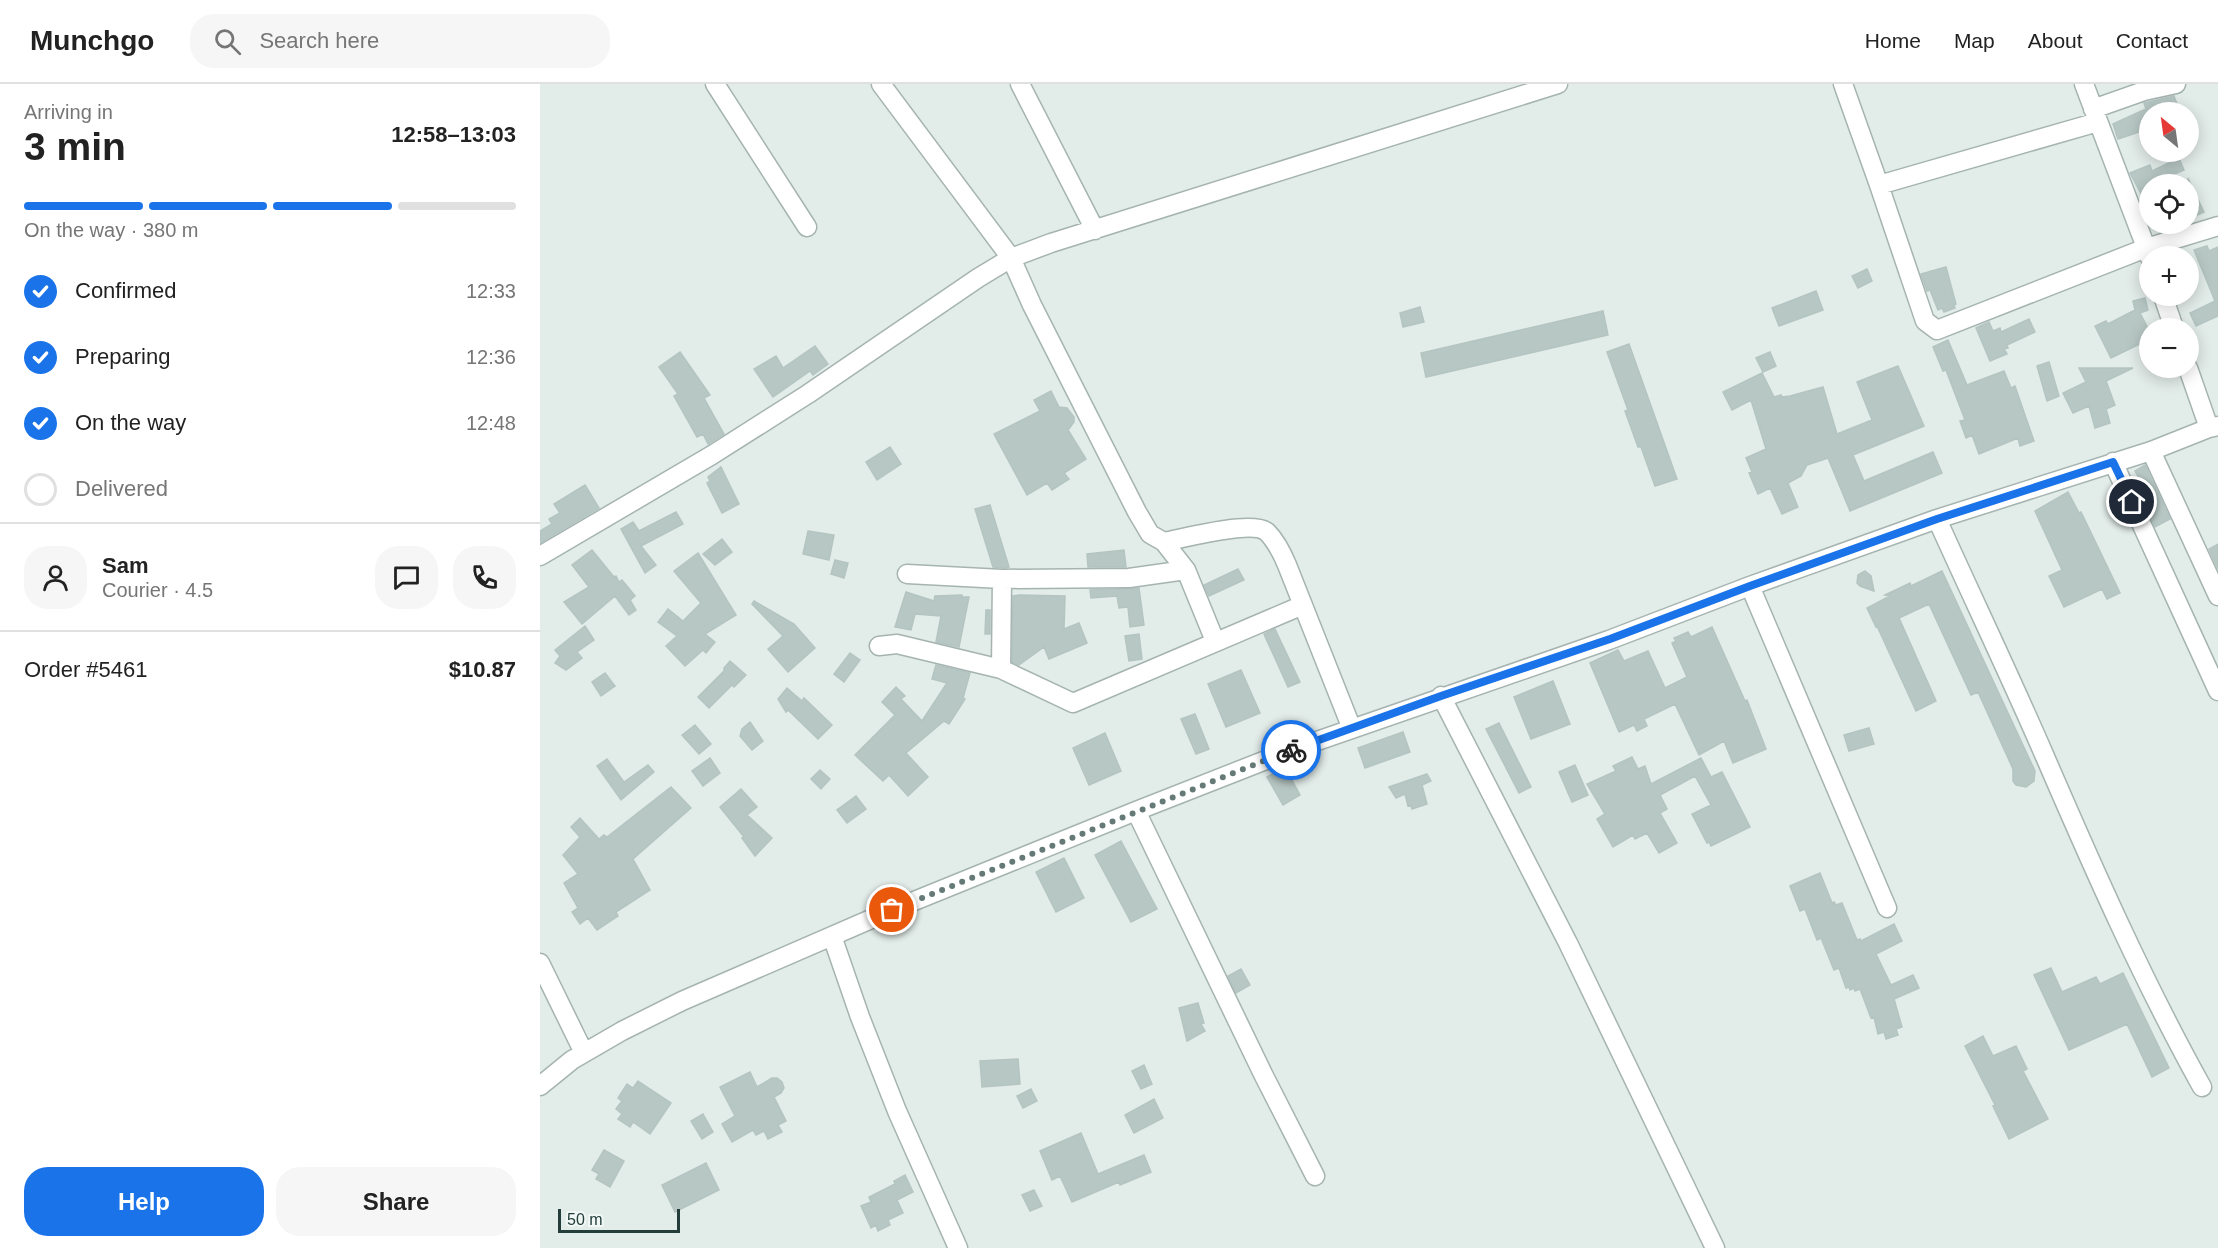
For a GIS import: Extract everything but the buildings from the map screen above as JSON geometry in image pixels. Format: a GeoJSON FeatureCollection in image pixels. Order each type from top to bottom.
{"type":"FeatureCollection","features":[{"type":"Feature","properties":{"kind":"street"},"geometry":{"type":"LineString","coordinates":[[715,84],[807,227]]}},
{"type":"Feature","properties":{"kind":"street"},"geometry":{"type":"LineString","coordinates":[[882,84],[1011,258],[1032,305],[1137,512],[1150,534],[1164,542],[1186,570],[1215,641]]}},
{"type":"Feature","properties":{"kind":"street"},"geometry":{"type":"LineString","coordinates":[[1020,84],[1095,230]]}},
{"type":"Feature","properties":{"kind":"street"},"geometry":{"type":"LineString","coordinates":[[540,556],[808,394],[1011,258],[1558,84]]}},
{"type":"Feature","properties":{"kind":"street"},"geometry":{"type":"LineString","coordinates":[[1843,84],[1925,321],[1937,330],[2139,256]]}},
{"type":"Feature","properties":{"kind":"street"},"geometry":{"type":"LineString","coordinates":[[2084,84],[2145,246]]}},
{"type":"Feature","properties":{"kind":"street"},"geometry":{"type":"LineString","coordinates":[[1879,185],[2095,115],[2144,91],[2176,84]]}},
{"type":"Feature","properties":{"kind":"street"},"geometry":{"type":"LineString","coordinates":[[2166,246],[2218,226]]}},
{"type":"Feature","properties":{"kind":"street"},"geometry":{"type":"LineString","coordinates":[[540,1086],[572,1060],[622,1030],[682,1001],[832,936],[1136,811],[1441,696],[1610,639],[1937,519],[2151,451],[2213,427],[2192,378]]}},
{"type":"Feature","properties":{"kind":"street"},"geometry":{"type":"LineString","coordinates":[[2151,451],[2218,596]]}},
{"type":"Feature","properties":{"kind":"street"},"geometry":{"type":"LineString","coordinates":[[2113,462],[2218,691]]}},
{"type":"Feature","properties":{"kind":"street"},"geometry":{"type":"LineString","coordinates":[[1937,519],[2082,844],[2164,1019],[2202,1087]]}},
{"type":"Feature","properties":{"kind":"street"},"geometry":{"type":"LineString","coordinates":[[1164,542],[1207,532],[1254,527],[1266,531],[1278,546],[1287,564],[1352,729]]}},
{"type":"Feature","properties":{"kind":"street"},"geometry":{"type":"LineString","coordinates":[[907,574],[1002,579],[1129,578],[1186,570]]}},
{"type":"Feature","properties":{"kind":"street"},"geometry":{"type":"LineString","coordinates":[[1001,669],[1002,579]]}},
{"type":"Feature","properties":{"kind":"street"},"geometry":{"type":"LineString","coordinates":[[1750,586],[1887,908]]}},
{"type":"Feature","properties":{"kind":"street"},"geometry":{"type":"LineString","coordinates":[[879,646],[897,644],[1001,669],[1073,703],[1304,605]]}},
{"type":"Feature","properties":{"kind":"street"},"geometry":{"type":"LineString","coordinates":[[1441,696],[1568,943],[1715,1248]]}},
{"type":"Feature","properties":{"kind":"street"},"geometry":{"type":"LineString","coordinates":[[1136,811],[1315,1176]]}},
{"type":"Feature","properties":{"kind":"street"},"geometry":{"type":"LineString","coordinates":[[832,936],[860,1017],[897,1111],[958,1248]]}},
{"type":"Feature","properties":{"kind":"street"},"geometry":{"type":"LineString","coordinates":[[540,963],[584,1053]]}},
{"type":"Feature","properties":{"kind":"way so far"},"geometry":{"type":"LineString","coordinates":[[892,910],[1291,750]]}},
{"type":"Feature","properties":{"kind":"route"},"geometry":{"type":"LineString","coordinates":[[1291,750],[1610,639],[1937,519],[2113,462],[2132,502]]}}]}
